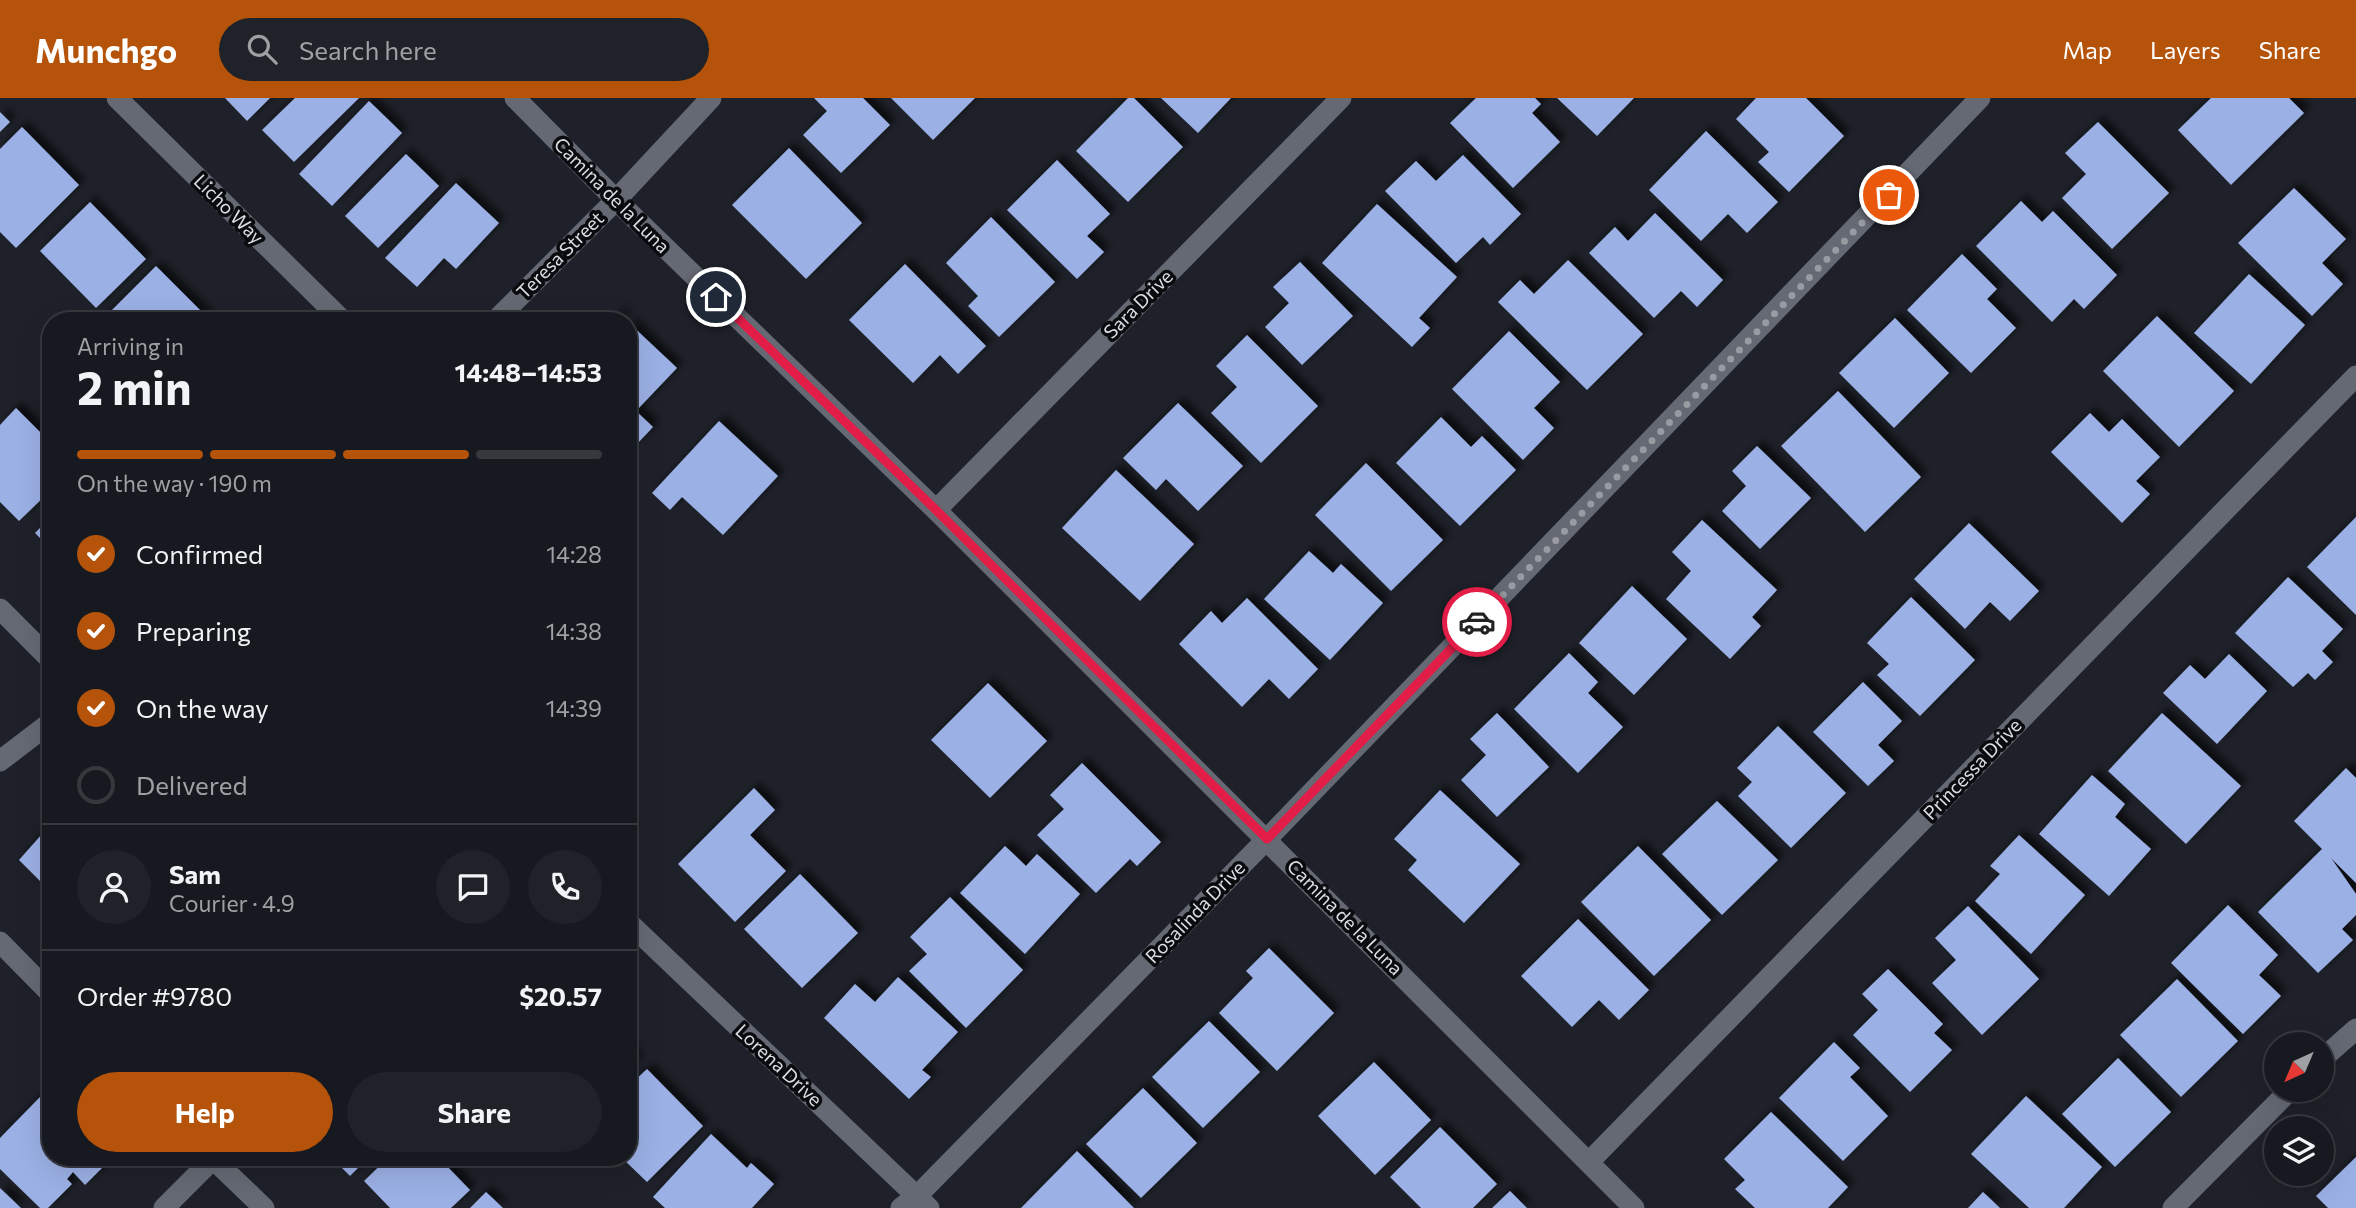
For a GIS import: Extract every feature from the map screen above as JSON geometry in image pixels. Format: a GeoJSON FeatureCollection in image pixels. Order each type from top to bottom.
{"type":"FeatureCollection","features":[{"type":"Feature","properties":{"kind":"street","name":"Licho Way"},"geometry":{"type":"LineString","coordinates":[[117,98],[334,312]]}},
{"type":"Feature","properties":{"kind":"street","name":"Camina de la Luna"},"geometry":{"type":"LineString","coordinates":[[515,98],[616,200],[936,510],[1634,1208]]}},
{"type":"Feature","properties":{"kind":"street","name":"Teresa Street"},"geometry":{"type":"LineString","coordinates":[[504,312],[616,200],[711,98]]}},
{"type":"Feature","properties":{"kind":"street","name":"Sara Drive"},"geometry":{"type":"LineString","coordinates":[[936,510],[1341,98]]}},
{"type":"Feature","properties":{"kind":"street","name":"Rosalinda Drive"},"geometry":{"type":"LineString","coordinates":[[916,1204],[1898,185],[1977,99]]}},
{"type":"Feature","properties":{"kind":"street","name":"Princessa Drive"},"geometry":{"type":"LineString","coordinates":[[1589,1162],[2356,376]]}},
{"type":"Feature","properties":{"kind":"street"},"geometry":{"type":"LineString","coordinates":[[0,609],[42,651]]}},
{"type":"Feature","properties":{"kind":"street"},"geometry":{"type":"LineString","coordinates":[[0,761],[42,729]]}},
{"type":"Feature","properties":{"kind":"street","name":"Lorena Drive"},"geometry":{"type":"LineString","coordinates":[[637,931],[916,1204]]}},
{"type":"Feature","properties":{"kind":"street"},"geometry":{"type":"LineString","coordinates":[[0,942],[42,985]]}},
{"type":"Feature","properties":{"kind":"street"},"geometry":{"type":"LineString","coordinates":[[2334,1048],[2356,1028]]}},
{"type":"Feature","properties":{"kind":"street"},"geometry":{"type":"LineString","coordinates":[[2173,1208],[2278,1102]]}},
{"type":"Feature","properties":{"kind":"street"},"geometry":{"type":"LineString","coordinates":[[164,1208],[204,1166]]}},
{"type":"Feature","properties":{"kind":"street"},"geometry":{"type":"LineString","coordinates":[[220,1166],[264,1208]]}},
{"type":"Feature","properties":{"kind":"building"},"geometry":{"type":"Polygon","coordinates":[[[225,98],[270,98],[247,121],[225,98]]]}},
{"type":"Feature","properties":{"kind":"building"},"geometry":{"type":"Polygon","coordinates":[[[295,98],[359,98],[294,162],[262,130],[295,98]]]}},
{"type":"Feature","properties":{"kind":"building"},"geometry":{"type":"Polygon","coordinates":[[[814,98],[863,98],[890,125],[841,173],[803,135],[827,111],[814,98]]]}},
{"type":"Feature","properties":{"kind":"building"},"geometry":{"type":"Polygon","coordinates":[[[891,98],[975,98],[933,140],[891,98]]]}},
{"type":"Feature","properties":{"kind":"building"},"geometry":{"type":"Polygon","coordinates":[[[1128,98],[1134,98],[1183,147],[1128,202],[1076,151],[1128,98]]]}},
{"type":"Feature","properties":{"kind":"building"},"geometry":{"type":"Polygon","coordinates":[[[1161,98],[1231,98],[1198,133],[1161,98]]]}},
{"type":"Feature","properties":{"kind":"building"},"geometry":{"type":"Polygon","coordinates":[[[1476,98],[1535,98],[1541,104],[1532,113],[1560,142],[1513,188],[1450,123],[1476,98]]]}},
{"type":"Feature","properties":{"kind":"building"},"geometry":{"type":"Polygon","coordinates":[[[1557,98],[1634,98],[1597,136],[1557,98]]]}},
{"type":"Feature","properties":{"kind":"building"},"geometry":{"type":"Polygon","coordinates":[[[1756,98],[1806,98],[1844,136],[1789,192],[1758,162],[1769,152],[1736,119],[1756,98]]]}},
{"type":"Feature","properties":{"kind":"building"},"geometry":{"type":"Polygon","coordinates":[[[2211,98],[2289,98],[2304,113],[2231,185],[2178,130],[2211,98]]]}},
{"type":"Feature","properties":{"kind":"building"},"geometry":{"type":"Polygon","coordinates":[[[369,101],[402,133],[332,206],[299,174],[369,101]]]}},
{"type":"Feature","properties":{"kind":"building"},"geometry":{"type":"Polygon","coordinates":[[[0,112],[10,122],[0,132],[0,112]]]}},
{"type":"Feature","properties":{"kind":"building"},"geometry":{"type":"Polygon","coordinates":[[[2098,122],[2169,193],[2112,249],[2062,198],[2086,174],[2065,153],[2098,122]]]}},
{"type":"Feature","properties":{"kind":"building"},"geometry":{"type":"Polygon","coordinates":[[[22,127],[79,185],[16,248],[0,232],[0,149],[22,127]]]}},
{"type":"Feature","properties":{"kind":"building"},"geometry":{"type":"Polygon","coordinates":[[[1706,131],[1778,202],[1747,233],[1728,214],[1701,241],[1649,190],[1706,131]]]}},
{"type":"Feature","properties":{"kind":"building"},"geometry":{"type":"Polygon","coordinates":[[[789,148],[862,223],[806,279],[732,205],[789,148]]]}},
{"type":"Feature","properties":{"kind":"building"},"geometry":{"type":"Polygon","coordinates":[[[406,154],[439,186],[378,248],[345,216],[406,154]]]}},
{"type":"Feature","properties":{"kind":"building"},"geometry":{"type":"Polygon","coordinates":[[[1463,155],[1521,214],[1490,245],[1483,237],[1456,263],[1385,191],[1416,161],[1436,181],[1463,155]]]}},
{"type":"Feature","properties":{"kind":"building"},"geometry":{"type":"Polygon","coordinates":[[[1057,160],[1110,214],[1087,236],[1104,252],[1077,279],[1007,210],[1057,160]]]}},
{"type":"Feature","properties":{"kind":"building"},"geometry":{"type":"Polygon","coordinates":[[[456,183],[499,223],[456,269],[444,258],[417,287],[385,258],[456,183]]]}},
{"type":"Feature","properties":{"kind":"building"},"geometry":{"type":"Polygon","coordinates":[[[2294,188],[2346,239],[2322,263],[2343,284],[2312,316],[2238,243],[2294,188]]]}},
{"type":"Feature","properties":{"kind":"building"},"geometry":{"type":"Polygon","coordinates":[[[2021,201],[2042,222],[2053,211],[2117,275],[2084,309],[2074,299],[2052,322],[1976,246],[2021,201]]]}},
{"type":"Feature","properties":{"kind":"building"},"geometry":{"type":"Polygon","coordinates":[[[90,202],[146,259],[96,308],[40,251],[90,202]]]}},
{"type":"Feature","properties":{"kind":"building"},"geometry":{"type":"Polygon","coordinates":[[[1377,204],[1457,277],[1419,318],[1430,328],[1412,347],[1322,263],[1377,204]]]}},
{"type":"Feature","properties":{"kind":"building"},"geometry":{"type":"Polygon","coordinates":[[[1655,213],[1723,280],[1697,307],[1681,291],[1654,318],[1589,253],[1615,227],[1628,241],[1655,213]]]}},
{"type":"Feature","properties":{"kind":"building"},"geometry":{"type":"Polygon","coordinates":[[[991,217],[1055,282],[999,337],[968,306],[978,296],[946,263],[991,217]]]}},
{"type":"Feature","properties":{"kind":"building"},"geometry":{"type":"Polygon","coordinates":[[[1962,254],[1997,289],[1987,299],[2016,328],[1971,373],[1907,310],[1962,254]]]}},
{"type":"Feature","properties":{"kind":"building"},"geometry":{"type":"Polygon","coordinates":[[[1568,260],[1643,334],[1587,390],[1498,302],[1520,280],[1534,294],[1568,260]]]}},
{"type":"Feature","properties":{"kind":"building"},"geometry":{"type":"Polygon","coordinates":[[[1300,262],[1353,316],[1302,365],[1265,327],[1289,303],[1273,287],[1300,262]]]}},
{"type":"Feature","properties":{"kind":"building"},"geometry":{"type":"Polygon","coordinates":[[[905,264],[986,346],[958,374],[940,355],[913,383],[849,320],[905,264]]]}},
{"type":"Feature","properties":{"kind":"building"},"geometry":{"type":"Polygon","coordinates":[[[156,266],[202,312],[110,312],[156,266]]]}},
{"type":"Feature","properties":{"kind":"building"},"geometry":{"type":"Polygon","coordinates":[[[2249,274],[2305,325],[2251,384],[2194,333],[2249,274]]]}},
{"type":"Feature","properties":{"kind":"building"},"geometry":{"type":"Polygon","coordinates":[[[2157,316],[2234,391],[2179,447],[2103,371],[2157,316]]]}},
{"type":"Feature","properties":{"kind":"building"},"geometry":{"type":"Polygon","coordinates":[[[1895,318],[1949,373],[1894,428],[1839,373],[1895,318]]]}},
{"type":"Feature","properties":{"kind":"building"},"geometry":{"type":"Polygon","coordinates":[[[637,330],[677,368],[637,410],[637,330]]]}},
{"type":"Feature","properties":{"kind":"building"},"geometry":{"type":"Polygon","coordinates":[[[1509,331],[1560,382],[1534,408],[1554,428],[1523,460],[1452,389],[1509,331]]]}},
{"type":"Feature","properties":{"kind":"building"},"geometry":{"type":"Polygon","coordinates":[[[1247,335],[1318,406],[1261,463],[1211,413],[1237,387],[1216,366],[1247,335]]]}},
{"type":"Feature","properties":{"kind":"building"},"geometry":{"type":"Polygon","coordinates":[[[1838,391],[1921,477],[1865,532],[1781,446],[1838,391]]]}},
{"type":"Feature","properties":{"kind":"building"},"geometry":{"type":"Polygon","coordinates":[[[1178,403],[1243,466],[1198,511],[1166,479],[1156,490],[1123,458],[1178,403]]]}},
{"type":"Feature","properties":{"kind":"building"},"geometry":{"type":"Polygon","coordinates":[[[16,408],[42,434],[42,499],[19,521],[0,502],[0,425],[16,408]]]}},
{"type":"Feature","properties":{"kind":"building"},"geometry":{"type":"Polygon","coordinates":[[[637,412],[653,427],[637,444],[637,412]]]}},
{"type":"Feature","properties":{"kind":"building"},"geometry":{"type":"Polygon","coordinates":[[[2090,413],[2109,432],[2122,419],[2160,457],[2136,481],[2150,494],[2122,523],[2051,452],[2090,413]]]}},
{"type":"Feature","properties":{"kind":"building"},"geometry":{"type":"Polygon","coordinates":[[[1441,417],[1471,447],[1482,436],[1516,470],[1460,526],[1396,463],[1441,417]]]}},
{"type":"Feature","properties":{"kind":"building"},"geometry":{"type":"Polygon","coordinates":[[[719,421],[778,476],[723,535],[682,497],[670,510],[652,493],[719,421]]]}},
{"type":"Feature","properties":{"kind":"building"},"geometry":{"type":"Polygon","coordinates":[[[1757,446],[1811,498],[1760,549],[1722,511],[1746,486],[1732,471],[1757,446]]]}},
{"type":"Feature","properties":{"kind":"building"},"geometry":{"type":"Polygon","coordinates":[[[1366,463],[1443,540],[1391,591],[1315,515],[1366,463]]]}},
{"type":"Feature","properties":{"kind":"building"},"geometry":{"type":"Polygon","coordinates":[[[1116,470],[1194,544],[1140,601],[1062,528],[1116,470]]]}},
{"type":"Feature","properties":{"kind":"building"},"geometry":{"type":"Polygon","coordinates":[[[2356,517],[2356,615],[2307,567],[2356,517]]]}},
{"type":"Feature","properties":{"kind":"building"},"geometry":{"type":"Polygon","coordinates":[[[1702,520],[1777,590],[1752,617],[1761,626],[1730,659],[1666,599],[1691,571],[1672,552],[1702,520]]]}},
{"type":"Feature","properties":{"kind":"building"},"geometry":{"type":"Polygon","coordinates":[[[1969,523],[2039,591],[2010,621],[1990,602],[1965,629],[1914,579],[1969,523]]]}},
{"type":"Feature","properties":{"kind":"building"},"geometry":{"type":"Polygon","coordinates":[[[42,526],[42,540],[35,533],[42,526]]]}},
{"type":"Feature","properties":{"kind":"building"},"geometry":{"type":"Polygon","coordinates":[[[1309,551],[1333,573],[1341,564],[1383,603],[1330,660],[1264,599],[1309,551]]]}},
{"type":"Feature","properties":{"kind":"building"},"geometry":{"type":"Polygon","coordinates":[[[2288,577],[2343,629],[2322,651],[2333,662],[2315,680],[2308,673],[2293,687],[2235,633],[2288,577]]]}},
{"type":"Feature","properties":{"kind":"building"},"geometry":{"type":"Polygon","coordinates":[[[1632,586],[1687,639],[1634,695],[1579,643],[1632,586]]]}},
{"type":"Feature","properties":{"kind":"building"},"geometry":{"type":"Polygon","coordinates":[[[1911,597],[1975,660],[1920,716],[1877,675],[1889,664],[1867,643],[1911,597]]]}},
{"type":"Feature","properties":{"kind":"building"},"geometry":{"type":"Polygon","coordinates":[[[1247,598],[1318,669],[1289,699],[1269,679],[1242,707],[1179,644],[1211,611],[1222,623],[1247,598]]]}},
{"type":"Feature","properties":{"kind":"building"},"geometry":{"type":"Polygon","coordinates":[[[1569,653],[1598,682],[1588,693],[1623,727],[1578,773],[1514,709],[1569,653]]]}},
{"type":"Feature","properties":{"kind":"building"},"geometry":{"type":"Polygon","coordinates":[[[2229,654],[2267,691],[2217,744],[2163,693],[2190,665],[2205,679],[2229,654]]]}},
{"type":"Feature","properties":{"kind":"building"},"geometry":{"type":"Polygon","coordinates":[[[1863,682],[1902,721],[1878,745],[1894,761],[1868,786],[1813,732],[1863,682]]]}},
{"type":"Feature","properties":{"kind":"building"},"geometry":{"type":"Polygon","coordinates":[[[988,683],[1047,741],[990,798],[931,740],[988,683]]]}},
{"type":"Feature","properties":{"kind":"building"},"geometry":{"type":"Polygon","coordinates":[[[1497,713],[1549,767],[1497,817],[1461,780],[1486,755],[1470,739],[1497,713]]]}},
{"type":"Feature","properties":{"kind":"building"},"geometry":{"type":"Polygon","coordinates":[[[2162,713],[2241,786],[2186,844],[2108,771],[2162,713]]]}},
{"type":"Feature","properties":{"kind":"building"},"geometry":{"type":"Polygon","coordinates":[[[1778,726],[1846,793],[1791,848],[1738,796],[1752,782],[1737,768],[1778,726]]]}},
{"type":"Feature","properties":{"kind":"building"},"geometry":{"type":"Polygon","coordinates":[[[1082,763],[1161,842],[1137,866],[1130,859],[1096,893],[1037,835],[1064,809],[1050,795],[1082,763]]]}},
{"type":"Feature","properties":{"kind":"building"},"geometry":{"type":"Polygon","coordinates":[[[2346,768],[2356,778],[2356,883],[2331,858],[2356,894],[2356,915],[2342,929],[2353,940],[2318,973],[2258,912],[2322,849],[2294,821],[2346,768]]]}},
{"type":"Feature","properties":{"kind":"building"},"geometry":{"type":"Polygon","coordinates":[[[2092,775],[2125,804],[2115,817],[2151,849],[2109,896],[2039,834],[2092,775]]]}},
{"type":"Feature","properties":{"kind":"building"},"geometry":{"type":"Polygon","coordinates":[[[754,788],[775,810],[750,835],[786,871],[735,922],[678,864],[754,788]]]}},
{"type":"Feature","properties":{"kind":"building"},"geometry":{"type":"Polygon","coordinates":[[[1440,790],[1520,864],[1464,923],[1408,870],[1417,860],[1394,839],[1440,790]]]}},
{"type":"Feature","properties":{"kind":"building"},"geometry":{"type":"Polygon","coordinates":[[[1717,801],[1778,860],[1722,915],[1662,854],[1717,801]]]}},
{"type":"Feature","properties":{"kind":"building"},"geometry":{"type":"Polygon","coordinates":[[[42,834],[42,879],[40,881],[19,860],[42,834]]]}},
{"type":"Feature","properties":{"kind":"building"},"geometry":{"type":"Polygon","coordinates":[[[2019,835],[2085,895],[2031,954],[1975,901],[2000,874],[1990,866],[2019,835]]]}},
{"type":"Feature","properties":{"kind":"building"},"geometry":{"type":"Polygon","coordinates":[[[1005,846],[1026,866],[1037,854],[1080,894],[1025,954],[960,893],[1005,846]]]}},
{"type":"Feature","properties":{"kind":"building"},"geometry":{"type":"Polygon","coordinates":[[[1638,846],[1711,920],[1654,976],[1581,902],[1638,846]]]}},
{"type":"Feature","properties":{"kind":"building"},"geometry":{"type":"Polygon","coordinates":[[[800,874],[858,933],[802,988],[744,929],[800,874]]]}},
{"type":"Feature","properties":{"kind":"building"},"geometry":{"type":"Polygon","coordinates":[[[950,897],[1023,970],[966,1028],[909,971],[927,954],[910,937],[950,897]]]}},
{"type":"Feature","properties":{"kind":"building"},"geometry":{"type":"Polygon","coordinates":[[[2228,905],[2278,955],[2259,975],[2281,996],[2243,1034],[2171,963],[2228,905]]]}},
{"type":"Feature","properties":{"kind":"building"},"geometry":{"type":"Polygon","coordinates":[[[1968,906],[2039,979],[1982,1035],[1932,983],[1956,960],[1935,938],[1968,906]]]}},
{"type":"Feature","properties":{"kind":"building"},"geometry":{"type":"Polygon","coordinates":[[[1578,919],[1649,990],[1619,1020],[1599,1000],[1572,1027],[1521,976],[1578,919]]]}},
{"type":"Feature","properties":{"kind":"building"},"geometry":{"type":"Polygon","coordinates":[[[1269,948],[1334,1013],[1277,1071],[1219,1013],[1253,978],[1246,971],[1269,948]]]}},
{"type":"Feature","properties":{"kind":"building"},"geometry":{"type":"Polygon","coordinates":[[[1888,969],[1943,1024],[1934,1033],[1952,1050],[1910,1092],[1853,1035],[1878,1010],[1862,994],[1888,969]]]}},
{"type":"Feature","properties":{"kind":"building"},"geometry":{"type":"Polygon","coordinates":[[[898,977],[958,1032],[922,1070],[931,1077],[909,1099],[824,1018],[855,984],[875,1002],[898,977]]]}},
{"type":"Feature","properties":{"kind":"building"},"geometry":{"type":"Polygon","coordinates":[[[2177,979],[2238,1041],[2181,1097],[2120,1035],[2177,979]]]}},
{"type":"Feature","properties":{"kind":"building"},"geometry":{"type":"Polygon","coordinates":[[[1209,1021],[1260,1072],[1203,1128],[1152,1077],[1209,1021]]]}},
{"type":"Feature","properties":{"kind":"building"},"geometry":{"type":"Polygon","coordinates":[[[1834,1042],[1860,1068],[1850,1077],[1888,1116],[1843,1161],[1779,1098],[1834,1042]]]}},
{"type":"Feature","properties":{"kind":"building"},"geometry":{"type":"Polygon","coordinates":[[[2118,1058],[2171,1112],[2115,1167],[2062,1114],[2118,1058]]]}},
{"type":"Feature","properties":{"kind":"building"},"geometry":{"type":"Polygon","coordinates":[[[1374,1062],[1431,1120],[1375,1175],[1318,1116],[1374,1062]]]}},
{"type":"Feature","properties":{"kind":"building"},"geometry":{"type":"Polygon","coordinates":[[[647,1069],[703,1126],[647,1182],[630,1166],[637,1166],[637,1078],[647,1069]]]}},
{"type":"Feature","properties":{"kind":"building"},"geometry":{"type":"Polygon","coordinates":[[[1143,1088],[1197,1143],[1141,1198],[1086,1144],[1143,1088]]]}},
{"type":"Feature","properties":{"kind":"building"},"geometry":{"type":"Polygon","coordinates":[[[41,1096],[42,1166],[104,1166],[85,1185],[73,1172],[67,1179],[72,1184],[48,1208],[40,1208],[0,1169],[0,1138],[41,1096]]]}},
{"type":"Feature","properties":{"kind":"building"},"geometry":{"type":"Polygon","coordinates":[[[2026,1096],[2102,1167],[2064,1208],[2029,1208],[1971,1154],[2026,1096]]]}},
{"type":"Feature","properties":{"kind":"building"},"geometry":{"type":"Polygon","coordinates":[[[1771,1112],[1848,1187],[1828,1208],[1755,1208],[1735,1189],[1745,1180],[1724,1159],[1771,1112]]]}},
{"type":"Feature","properties":{"kind":"building"},"geometry":{"type":"Polygon","coordinates":[[[1440,1127],[1497,1184],[1473,1208],[1421,1208],[1390,1177],[1440,1127]]]}},
{"type":"Feature","properties":{"kind":"building"},"geometry":{"type":"Polygon","coordinates":[[[711,1134],[747,1168],[751,1163],[774,1184],[752,1208],[665,1208],[653,1197],[711,1134]]]}},
{"type":"Feature","properties":{"kind":"building"},"geometry":{"type":"Polygon","coordinates":[[[1077,1151],[1134,1208],[1021,1208],[1077,1151]]]}},
{"type":"Feature","properties":{"kind":"building"},"geometry":{"type":"Polygon","coordinates":[[[2356,1157],[2356,1208],[2328,1208],[2316,1196],[2326,1186],[2334,1186],[2334,1178],[2356,1157]]]}},
{"type":"Feature","properties":{"kind":"building"},"geometry":{"type":"Polygon","coordinates":[[[340,1166],[360,1166],[350,1176],[340,1166]]]}},
{"type":"Feature","properties":{"kind":"building"},"geometry":{"type":"Polygon","coordinates":[[[380,1166],[447,1166],[470,1190],[451,1208],[390,1208],[364,1181],[380,1166]]]}},
{"type":"Feature","properties":{"kind":"building"},"geometry":{"type":"Polygon","coordinates":[[[0,1188],[21,1208],[0,1208],[0,1188]]]}},
{"type":"Feature","properties":{"kind":"building"},"geometry":{"type":"Polygon","coordinates":[[[1510,1191],[1527,1208],[1492,1208],[1510,1191]]]}},
{"type":"Feature","properties":{"kind":"building"},"geometry":{"type":"Polygon","coordinates":[[[486,1192],[503,1208],[470,1208],[486,1192]]]}},
{"type":"Feature","properties":{"kind":"building"},"geometry":{"type":"Polygon","coordinates":[[[1983,1192],[2000,1208],[1968,1208],[1983,1192]]]}},
{"type":"Feature","properties":{"kind":"way so far"},"geometry":{"type":"LineString","coordinates":[[1477,622],[1889,195]]}},
{"type":"Feature","properties":{"kind":"route"},"geometry":{"type":"LineString","coordinates":[[716,297],[936,510],[1267,839],[1477,622]]}}]}
